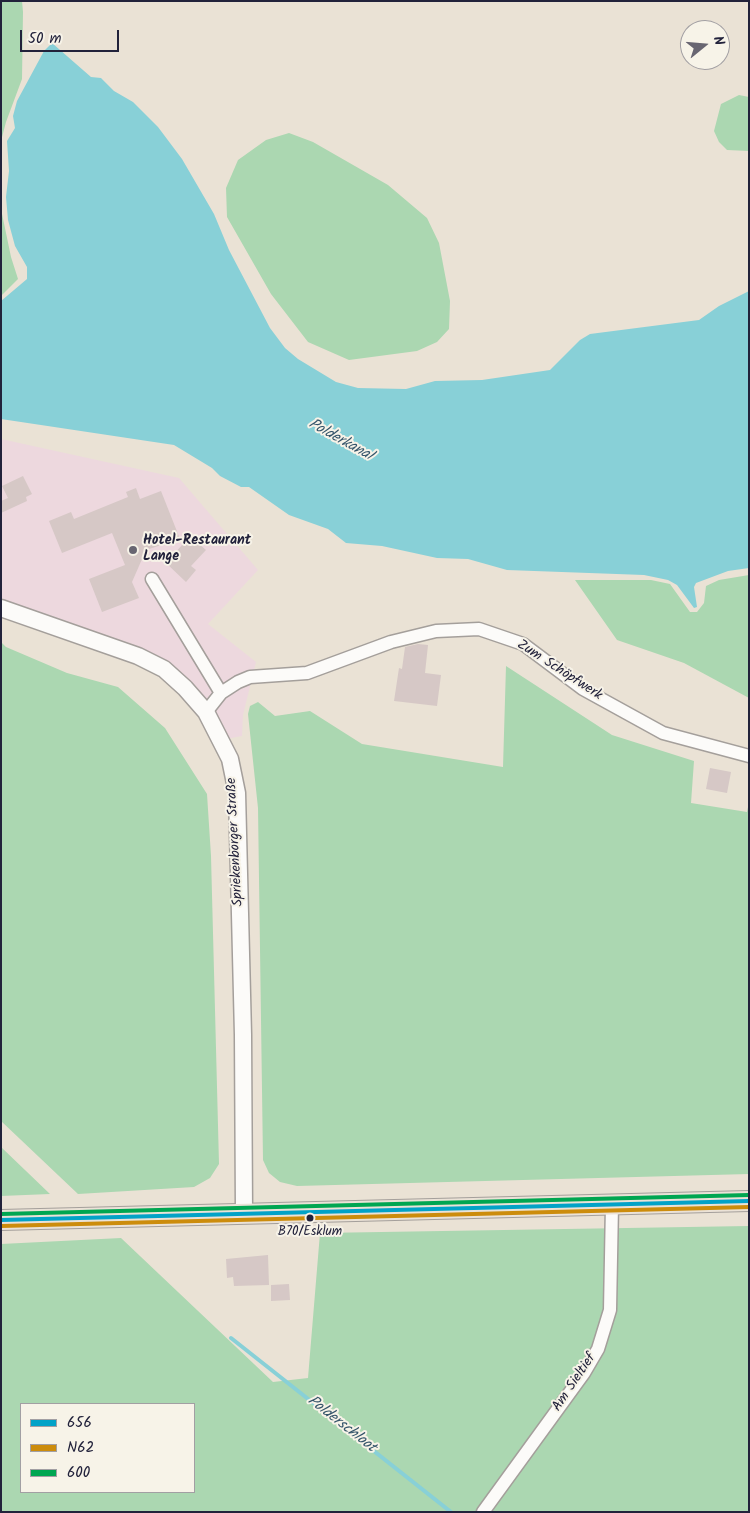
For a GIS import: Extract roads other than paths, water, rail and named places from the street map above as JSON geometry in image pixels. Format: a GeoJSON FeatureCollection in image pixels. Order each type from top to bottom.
{"type":"FeatureCollection","features":[{"type":"Feature","properties":{"kind":"main road"},"geometry":{"type":"LineString","coordinates":[[1,1220],[749,1201]]}},
{"type":"Feature","properties":{"kind":"street"},"geometry":{"type":"LineString","coordinates":[[152,579],[221,693]]}},
{"type":"Feature","properties":{"kind":"street","name":"Spriekenborger Straße"},"geometry":{"type":"LineString","coordinates":[[1,608],[152,661],[185,688],[206,712],[230,759],[237,792],[243,1035],[244,1213]]}},
{"type":"Feature","properties":{"kind":"street","name":"Zum Schöpfwerk"},"geometry":{"type":"LineString","coordinates":[[206,712],[221,693],[250,677],[307,673],[391,642],[436,631],[480,629],[523,644],[583,689],[664,732],[749,756]]}},
{"type":"Feature","properties":{"kind":"street","name":"Am Sieltief"},"geometry":{"type":"LineString","coordinates":[[483,1512],[584,1373],[598,1349],[610,1310],[612,1205]]}},
{"type":"Feature","properties":{"kind":"water","name":"Polderkanal"},"geometry":{"type":"Polygon","coordinates":[[[52,43],[91,77],[101,78],[114,91],[133,102],[158,127],[182,159],[214,214],[229,250],[270,328],[285,348],[298,359],[336,382],[358,388],[406,389],[435,381],[482,380],[550,370],[580,340],[590,334],[699,320],[719,306],[749,291],[749,568],[728,571],[696,583],[694,587],[697,607],[694,608],[677,585],[668,580],[644,575],[507,570],[468,559],[437,558],[382,546],[346,543],[328,529],[289,515],[249,487],[241,487],[220,476],[212,468],[174,445],[1,419],[1,301],[27,279],[27,267],[15,246],[8,220],[6,197],[9,171],[7,141],[15,128],[13,116],[17,101],[44,51],[52,43]]]}},
{"type":"Feature","properties":{"kind":"waterway","name":"Polderschloot"},"geometry":{"type":"LineString","coordinates":[[231,1338],[451,1512]]}},
{"type":"Feature","properties":{"kind":"place","name":"Hotel-Restaurant Lange"},"geometry":{"type":"Point","coordinates":[133,550]}},
{"type":"Feature","properties":{"kind":"place","name":"B70/Esklum"},"geometry":{"type":"Point","coordinates":[310,1218]}}]}
